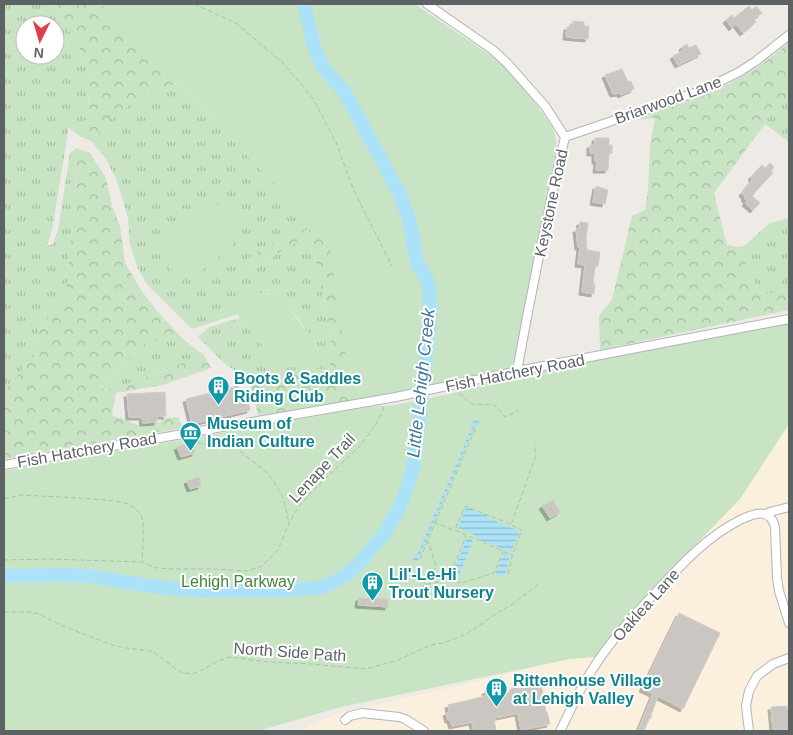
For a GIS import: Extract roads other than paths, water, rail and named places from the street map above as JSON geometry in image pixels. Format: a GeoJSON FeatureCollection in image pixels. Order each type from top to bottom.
{"type":"FeatureCollection","features":[{"type":"Feature","properties":{"kind":"street","name":"Keystone Road"},"geometry":{"type":"LineString","coordinates":[[427,4],[493,50],[508,63],[545,106],[565,137],[543,235],[517,371]]}},
{"type":"Feature","properties":{"kind":"street","name":"Briarwood Lane"},"geometry":{"type":"LineString","coordinates":[[565,137],[703,90],[739,72],[789,35]]}},
{"type":"Feature","properties":{"kind":"street","name":"Fish Hatchery Road"},"geometry":{"type":"LineString","coordinates":[[4,465],[386,399],[517,371],[789,319]]}},
{"type":"Feature","properties":{"kind":"street","name":"Oaklea Lane"},"geometry":{"type":"LineString","coordinates":[[560,731],[593,667],[622,630],[704,543],[732,524],[748,516],[756,513],[765,514],[789,507]]}},
{"type":"Feature","properties":{"kind":"street"},"geometry":{"type":"LineString","coordinates":[[765,514],[771,518],[775,527],[776,578],[778,591],[789,623]]}},
{"type":"Feature","properties":{"kind":"street"},"geometry":{"type":"LineString","coordinates":[[750,731],[746,706],[749,691],[757,676],[773,664],[789,658]]}},
{"type":"Feature","properties":{"kind":"street"},"geometry":{"type":"LineString","coordinates":[[345,720],[350,716],[362,714],[399,717],[424,731]]}},
{"type":"Feature","properties":{"kind":"water"},"geometry":{"type":"Polygon","coordinates":[[[473,419],[480,422],[475,426],[418,560],[413,560],[418,553],[473,425],[473,419]]]}},
{"type":"Feature","properties":{"kind":"water"},"geometry":{"type":"Polygon","coordinates":[[[466,507],[520,531],[511,552],[477,539],[477,536],[458,528],[466,507]]]}},
{"type":"Feature","properties":{"kind":"water"},"geometry":{"type":"Polygon","coordinates":[[[467,538],[473,541],[458,578],[451,577],[467,538]]]}},
{"type":"Feature","properties":{"kind":"water"},"geometry":{"type":"Polygon","coordinates":[[[504,553],[510,555],[505,576],[495,575],[504,553]]]}},
{"type":"Feature","properties":{"kind":"waterway","name":"Little Lehigh Creek"},"geometry":{"type":"LineString","coordinates":[[4,576],[90,576],[168,588],[209,591],[318,588],[346,575],[357,566],[383,535],[399,509],[415,458],[431,311],[428,281],[417,263],[410,223],[400,194],[345,93],[322,66],[314,46],[304,4]]}},
{"type":"Feature","properties":{"kind":"place","name":"Boots & Saddles Riding Club"},"geometry":{"type":"Point","coordinates":[218,406]}},
{"type":"Feature","properties":{"kind":"place","name":"Museum of Indian Culture"},"geometry":{"type":"Point","coordinates":[191,451]}},
{"type":"Feature","properties":{"kind":"place","name":"Lil'-Le-Hi Trout Nursery"},"geometry":{"type":"Point","coordinates":[373,602]}},
{"type":"Feature","properties":{"kind":"place","name":"Rittenhouse Village at Lehigh Valley"},"geometry":{"type":"Point","coordinates":[497,708]}},
{"type":"Feature","properties":{"kind":"park label","name":"Lehigh Parkway"},"geometry":{"type":"Point","coordinates":[238,581]}}]}
